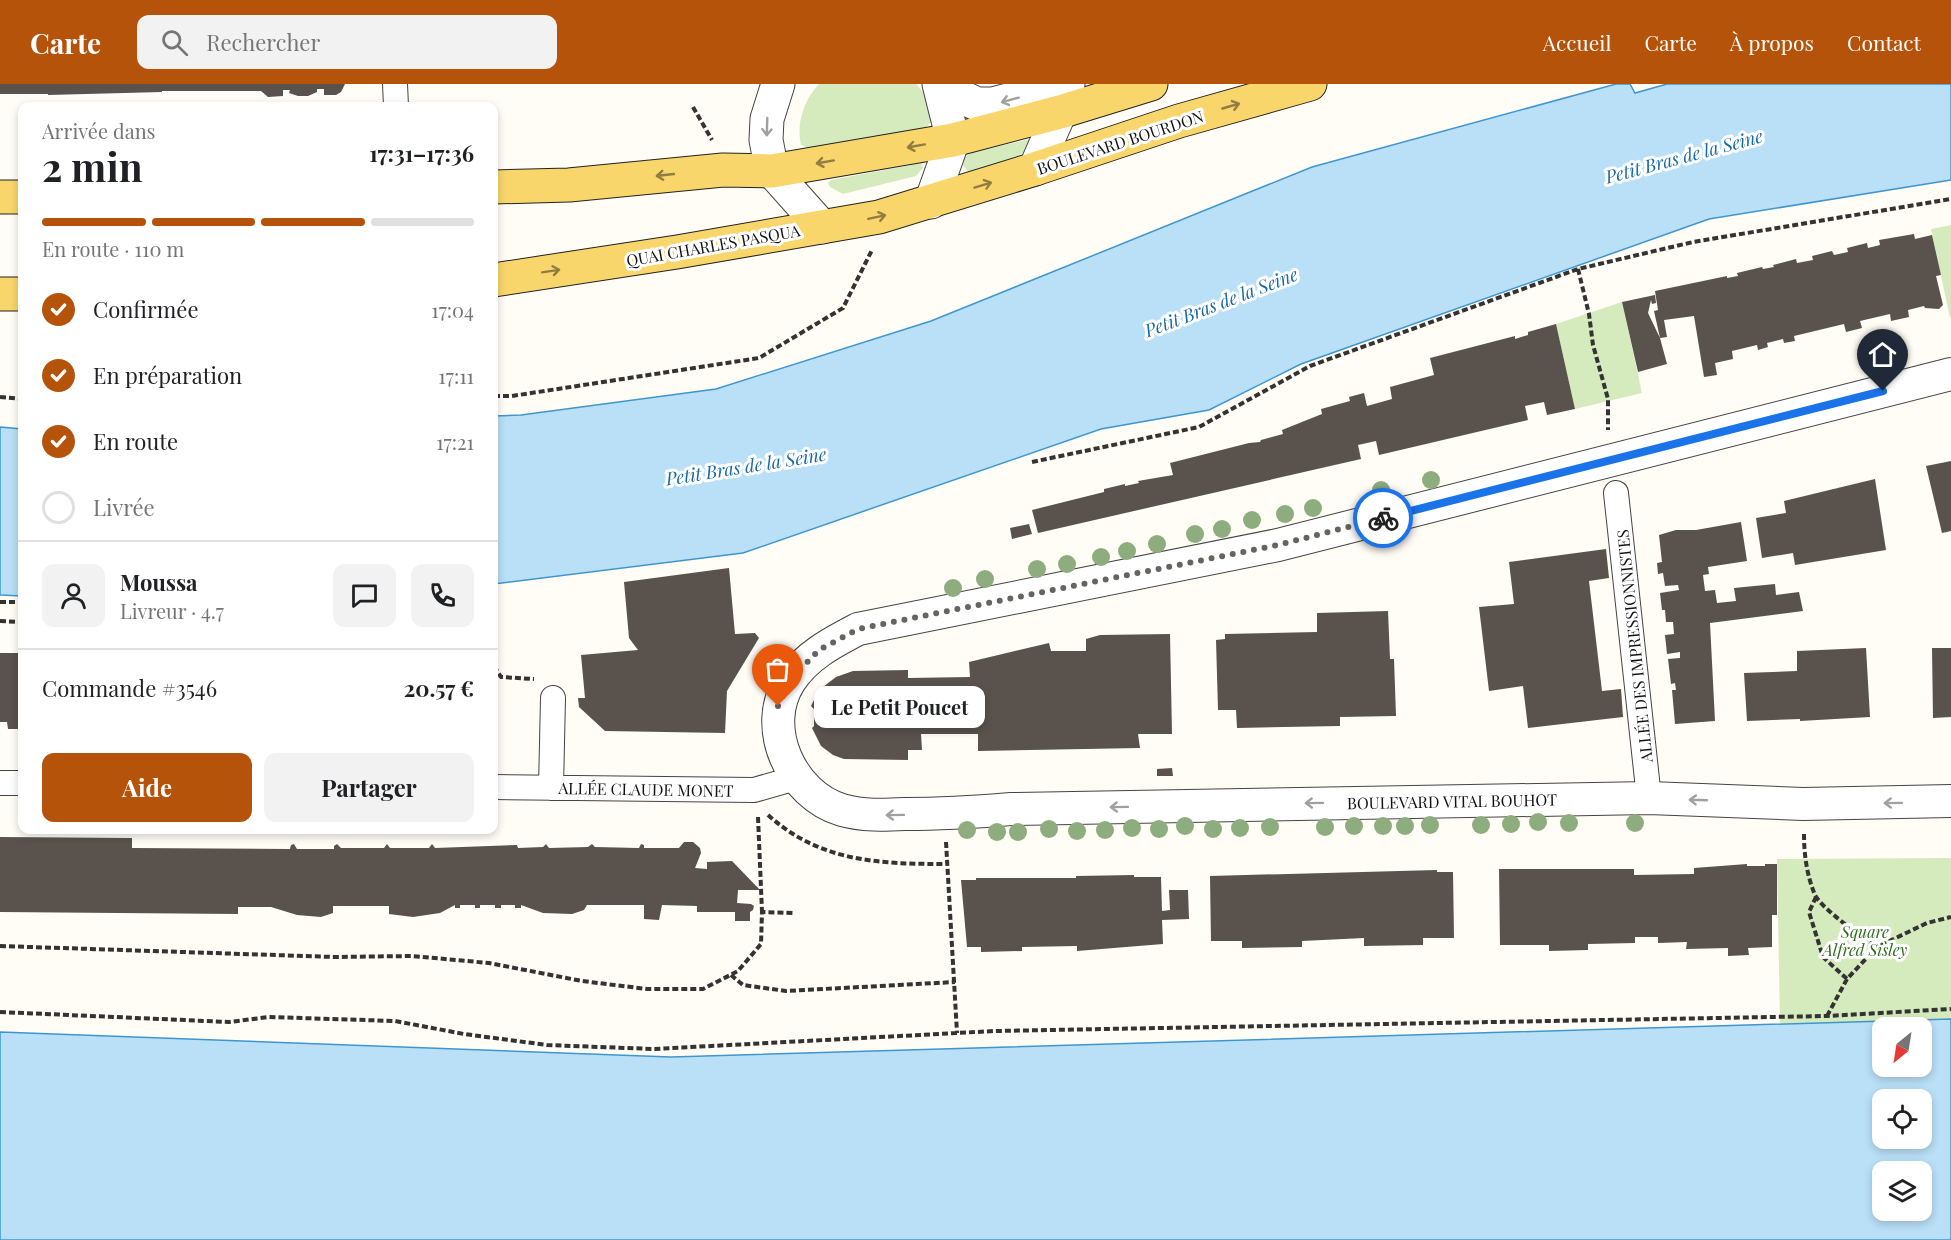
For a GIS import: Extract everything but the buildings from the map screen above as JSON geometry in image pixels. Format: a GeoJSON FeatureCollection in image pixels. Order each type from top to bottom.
{"type":"FeatureCollection","features":[{"type":"Feature","properties":{"kind":"main road","name":"BOULEVARD BOURDON"},"geometry":{"type":"LineString","coordinates":[[931,202],[1179,121],[1310,84]]}},
{"type":"Feature","properties":{"kind":"main road"},"geometry":{"type":"LineString","coordinates":[[498,187],[569,185],[723,170],[772,171],[953,140],[1065,91],[1125,87]]}},
{"type":"Feature","properties":{"kind":"main road"},"geometry":{"type":"LineString","coordinates":[[0,197],[18,197]]}},
{"type":"Feature","properties":{"kind":"main road","name":"QUAI CHARLES PASQUA"},"geometry":{"type":"LineString","coordinates":[[498,279],[677,252],[879,217],[931,202]]}},
{"type":"Feature","properties":{"kind":"main road"},"geometry":{"type":"LineString","coordinates":[[0,294],[18,294]]}},
{"type":"Feature","properties":{"kind":"street"},"geometry":{"type":"LineString","coordinates":[[395,84],[396,102]]}},
{"type":"Feature","properties":{"kind":"street"},"geometry":{"type":"LineString","coordinates":[[778,84],[767,119],[766,140],[772,171],[822,226]]}},
{"type":"Feature","properties":{"kind":"street"},"geometry":{"type":"LineString","coordinates":[[940,86],[977,104],[993,104],[1065,91]]}},
{"type":"Feature","properties":{"kind":"street"},"geometry":{"type":"LineString","coordinates":[[931,202],[953,140],[940,86]]}},
{"type":"Feature","properties":{"kind":"street"},"geometry":{"type":"LineString","coordinates":[[1035,169],[1065,91]]}},
{"type":"Feature","properties":{"kind":"street"},"geometry":{"type":"LineString","coordinates":[[796,778],[779,743],[778,706],[790,680],[819,650],[858,629],[1278,545],[1951,374]]}},
{"type":"Feature","properties":{"kind":"street","name":"ALLÉE DES IMPRESSIONNISTES"},"geometry":{"type":"LineString","coordinates":[[1616,494],[1649,798]]}},
{"type":"Feature","properties":{"kind":"street"},"geometry":{"type":"LineString","coordinates":[[551,788],[553,698]]}},
{"type":"Feature","properties":{"kind":"street","name":"BOULEVARD VITAL BOUHOT"},"geometry":{"type":"LineString","coordinates":[[796,778],[824,803],[841,810],[864,815],[948,814],[1011,809],[1649,798],[1803,804],[1951,801]]}},
{"type":"Feature","properties":{"kind":"street","name":"ALLÉE CLAUDE MONET"},"geometry":{"type":"LineString","coordinates":[[498,787],[755,797],[796,778]]}},
{"type":"Feature","properties":{"kind":"street"},"geometry":{"type":"LineString","coordinates":[[0,783],[18,783]]}},
{"type":"Feature","properties":{"kind":"path"},"geometry":{"type":"LineString","coordinates":[[693,107],[714,144]]}},
{"type":"Feature","properties":{"kind":"path"},"geometry":{"type":"LineString","coordinates":[[1032,462],[1199,427],[1310,366],[1578,269],[1693,242],[1951,200]]}},
{"type":"Feature","properties":{"kind":"path"},"geometry":{"type":"LineString","coordinates":[[498,396],[512,396],[759,357],[843,308],[872,250],[879,217]]}},
{"type":"Feature","properties":{"kind":"path"},"geometry":{"type":"LineString","coordinates":[[1578,269],[1589,314],[1593,345],[1608,399],[1608,435]]}},
{"type":"Feature","properties":{"kind":"path"},"geometry":{"type":"LineString","coordinates":[[0,397],[18,399]]}},
{"type":"Feature","properties":{"kind":"path"},"geometry":{"type":"LineString","coordinates":[[0,602],[18,602]]}},
{"type":"Feature","properties":{"kind":"path"},"geometry":{"type":"LineString","coordinates":[[0,621],[18,622]]}},
{"type":"Feature","properties":{"kind":"path"},"geometry":{"type":"LineString","coordinates":[[498,672],[501,677],[524,679]]}},
{"type":"Feature","properties":{"kind":"path"},"geometry":{"type":"LineString","coordinates":[[755,797],[782,827],[821,849],[857,859],[908,864],[946,864]]}},
{"type":"Feature","properties":{"kind":"path"},"geometry":{"type":"LineString","coordinates":[[0,946],[335,957],[412,956],[489,963],[582,981],[647,989],[703,989],[738,971],[761,944],[762,912],[755,797]]}},
{"type":"Feature","properties":{"kind":"path"},"geometry":{"type":"LineString","coordinates":[[1803,804],[1804,859],[1816,897],[1847,926],[1877,947]]}},
{"type":"Feature","properties":{"kind":"path"},"geometry":{"type":"LineString","coordinates":[[948,814],[946,864],[957,1033]]}},
{"type":"Feature","properties":{"kind":"path"},"geometry":{"type":"LineString","coordinates":[[1816,897],[1809,912],[1823,957],[1847,979]]}},
{"type":"Feature","properties":{"kind":"path"},"geometry":{"type":"LineString","coordinates":[[762,912],[794,913]]}},
{"type":"Feature","properties":{"kind":"path"},"geometry":{"type":"LineString","coordinates":[[1827,1016],[1847,979],[1877,947],[1927,923],[1951,917]]}},
{"type":"Feature","properties":{"kind":"path"},"geometry":{"type":"LineString","coordinates":[[731,975],[743,985],[786,991],[955,982]]}},
{"type":"Feature","properties":{"kind":"path"},"geometry":{"type":"LineString","coordinates":[[0,1012],[229,1022],[268,1017],[395,1021],[464,1034],[547,1045],[654,1049],[957,1033],[1827,1016],[1951,1009]]}},
{"type":"Feature","properties":{"kind":"green space"},"geometry":{"type":"Polygon","coordinates":[[[819,84],[916,84],[928,100],[932,119],[924,128],[811,149],[801,145],[800,128],[805,105],[819,84]]]}},
{"type":"Feature","properties":{"kind":"green space"},"geometry":{"type":"Polygon","coordinates":[[[1030,139],[1028,149],[1018,156],[976,172],[969,172],[963,166],[963,159],[969,153],[1030,139]]]}},
{"type":"Feature","properties":{"kind":"green space"},"geometry":{"type":"Polygon","coordinates":[[[922,163],[923,168],[916,176],[843,194],[830,187],[828,183],[831,180],[922,163]]]}},
{"type":"Feature","properties":{"kind":"green space"},"geometry":{"type":"Polygon","coordinates":[[[1951,225],[1951,318],[1950,318],[1931,229],[1951,225]]]}},
{"type":"Feature","properties":{"kind":"green space"},"geometry":{"type":"Polygon","coordinates":[[[1622,302],[1642,393],[1575,409],[1556,324],[1622,302]]]}},
{"type":"Feature","properties":{"kind":"green space","name":"Square Alfred Sisley"},"geometry":{"type":"Polygon","coordinates":[[[1951,858],[1951,1019],[1872,1017],[1872,1022],[1780,1025],[1777,859],[1951,858]]]}},
{"type":"Feature","properties":{"kind":"water","name":"Petit Bras de la Seine"},"geometry":{"type":"Polygon","coordinates":[[[1616,84],[1630,84],[1635,93],[1667,84],[1951,84],[1951,180],[1709,219],[1301,364],[1209,410],[1101,429],[743,553],[498,584],[498,416],[521,415],[716,389],[931,321],[1312,167],[1616,84]]]}},
{"type":"Feature","properties":{"kind":"water"},"geometry":{"type":"Polygon","coordinates":[[[0,427],[18,429],[18,596],[0,595],[0,427]]]}},
{"type":"Feature","properties":{"kind":"water"},"geometry":{"type":"Polygon","coordinates":[[[1951,1019],[1951,1240],[0,1240],[0,1032],[671,1057],[1872,1021],[1872,1077],[1932,1077],[1932,1020],[1951,1019]]]}},
{"type":"Feature","properties":{"kind":"way so far"},"geometry":{"type":"LineString","coordinates":[[778,706],[790,680],[819,650],[858,629],[1278,545],[1383,518]]}},
{"type":"Feature","properties":{"kind":"place","name":"Le Petit Poucet"},"geometry":{"type":"Point","coordinates":[778,706]}},
{"type":"Feature","properties":{"kind":"route"},"geometry":{"type":"LineString","coordinates":[[1383,518],[1883,391]]}}]}
